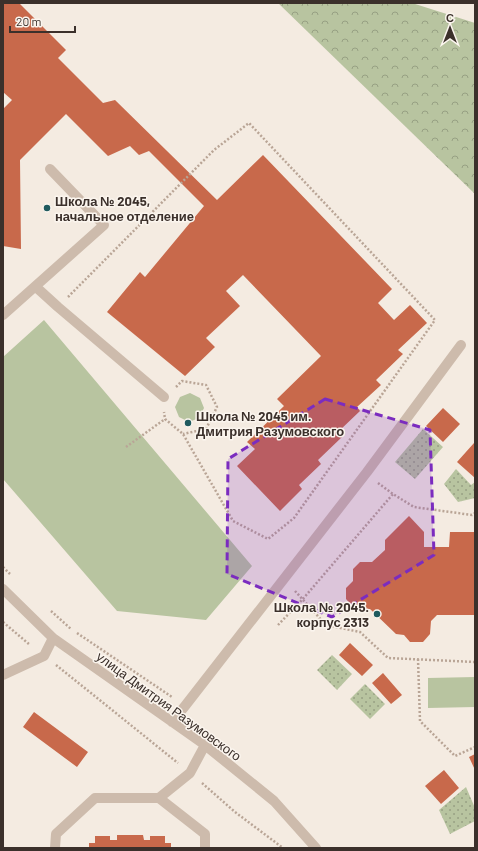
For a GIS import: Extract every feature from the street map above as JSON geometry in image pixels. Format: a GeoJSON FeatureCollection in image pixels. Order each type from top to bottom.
{"type":"FeatureCollection","features":[{"type":"Feature","properties":{"kind":"street"},"geometry":{"type":"LineString","coordinates":[[3,315],[104,225],[50,169]]}},
{"type":"Feature","properties":{"kind":"street"},"geometry":{"type":"LineString","coordinates":[[36,287],[164,397]]}},
{"type":"Feature","properties":{"kind":"street"},"geometry":{"type":"LineString","coordinates":[[172,722],[367,472],[461,346]]}},
{"type":"Feature","properties":{"kind":"street","name":"улица Дмитрия Разумовского"},"geometry":{"type":"LineString","coordinates":[[3,589],[53,638],[205,745],[274,801],[316,848]]}},
{"type":"Feature","properties":{"kind":"street"},"geometry":{"type":"LineString","coordinates":[[3,675],[44,656],[53,638]]}},
{"type":"Feature","properties":{"kind":"street"},"geometry":{"type":"LineString","coordinates":[[159,798],[190,773],[205,745]]}},
{"type":"Feature","properties":{"kind":"street"},"geometry":{"type":"LineString","coordinates":[[55,848],[56,834],[95,798],[159,798],[205,834],[205,848]]}},
{"type":"Feature","properties":{"kind":"path"},"geometry":{"type":"LineString","coordinates":[[58,307],[214,150],[249,123],[435,320],[294,518],[268,539],[233,521],[183,434],[165,419],[164,397],[182,381],[206,386],[217,407],[206,429],[183,434]]}},
{"type":"Feature","properties":{"kind":"path"},"geometry":{"type":"LineString","coordinates":[[126,448],[165,419]]}},
{"type":"Feature","properties":{"kind":"path"},"geometry":{"type":"LineString","coordinates":[[367,472],[376,482],[414,507],[472,515],[475,513]]}},
{"type":"Feature","properties":{"kind":"path"},"geometry":{"type":"LineString","coordinates":[[278,625],[302,600],[393,494]]}},
{"type":"Feature","properties":{"kind":"path"},"geometry":{"type":"LineString","coordinates":[[3,568],[12,576]]}},
{"type":"Feature","properties":{"kind":"path"},"geometry":{"type":"LineString","coordinates":[[284,579],[326,625],[360,632],[388,658],[475,662]]}},
{"type":"Feature","properties":{"kind":"path"},"geometry":{"type":"LineString","coordinates":[[47,608],[71,629],[186,706]]}},
{"type":"Feature","properties":{"kind":"path"},"geometry":{"type":"LineString","coordinates":[[3,622],[190,773],[235,812],[283,848]]}},
{"type":"Feature","properties":{"kind":"path"},"geometry":{"type":"LineString","coordinates":[[418,659],[420,721],[455,756],[475,747]]}},
{"type":"Feature","properties":{"kind":"highlighted area"},"geometry":{"type":"Polygon","coordinates":[[[325,399],[430,430],[434,555],[332,617],[227,574],[228,459],[325,399]]]}},
{"type":"Feature","properties":{"kind":"green space"},"geometry":{"type":"Polygon","coordinates":[[[278,3],[412,3],[475,23],[475,194],[278,3]]]}},
{"type":"Feature","properties":{"kind":"green space"},"geometry":{"type":"Polygon","coordinates":[[[44,320],[252,566],[206,620],[117,611],[3,479],[3,357],[44,320]]]}},
{"type":"Feature","properties":{"kind":"green space"},"geometry":{"type":"Polygon","coordinates":[[[190,393],[200,398],[204,408],[199,418],[189,422],[179,417],[175,407],[180,397],[190,393]]]}},
{"type":"Feature","properties":{"kind":"green space"},"geometry":{"type":"Polygon","coordinates":[[[423,429],[443,447],[415,479],[395,462],[423,429]]]}},
{"type":"Feature","properties":{"kind":"green space"},"geometry":{"type":"Polygon","coordinates":[[[456,469],[471,485],[475,482],[475,498],[458,502],[444,484],[456,469]]]}},
{"type":"Feature","properties":{"kind":"green space"},"geometry":{"type":"Polygon","coordinates":[[[332,655],[352,674],[337,690],[317,670],[332,655]]]}},
{"type":"Feature","properties":{"kind":"green space"},"geometry":{"type":"Polygon","coordinates":[[[475,677],[475,707],[428,708],[428,678],[475,677]]]}},
{"type":"Feature","properties":{"kind":"green space"},"geometry":{"type":"Polygon","coordinates":[[[365,684],[385,704],[370,719],[350,699],[365,684]]]}},
{"type":"Feature","properties":{"kind":"green space"},"geometry":{"type":"Polygon","coordinates":[[[466,787],[475,808],[475,821],[450,834],[439,810],[466,787]]]}},
{"type":"Feature","properties":{"kind":"building"},"geometry":{"type":"Polygon","coordinates":[[[3,3],[19,3],[66,50],[58,58],[103,103],[115,100],[217,200],[263,155],[392,289],[378,303],[394,320],[410,305],[427,323],[398,350],[403,354],[376,380],[381,385],[357,407],[360,411],[338,432],[342,437],[318,460],[321,464],[299,485],[302,489],[280,511],[237,466],[255,449],[247,442],[284,406],[277,399],[321,356],[243,275],[226,291],[240,306],[206,338],[215,347],[185,376],[107,312],[140,272],[145,277],[204,206],[149,151],[139,155],[130,146],[108,156],[66,114],[20,160],[21,249],[3,246],[3,109],[12,100],[3,92],[3,3]]]}},
{"type":"Feature","properties":{"kind":"building"},"geometry":{"type":"Polygon","coordinates":[[[443,408],[460,424],[443,442],[426,426],[443,408]]]}},
{"type":"Feature","properties":{"kind":"building"},"geometry":{"type":"Polygon","coordinates":[[[474,443],[475,444],[475,478],[457,462],[474,443]]]}},
{"type":"Feature","properties":{"kind":"building"},"geometry":{"type":"Polygon","coordinates":[[[409,516],[424,532],[424,547],[449,547],[450,532],[475,532],[475,615],[437,615],[431,621],[430,634],[423,642],[410,642],[404,635],[396,634],[370,609],[355,609],[346,599],[346,588],[353,581],[353,569],[360,562],[372,562],[385,550],[385,540],[409,516]]]}},
{"type":"Feature","properties":{"kind":"building"},"geometry":{"type":"Polygon","coordinates":[[[350,643],[373,665],[362,676],[339,655],[350,643]]]}},
{"type":"Feature","properties":{"kind":"building"},"geometry":{"type":"Polygon","coordinates":[[[383,673],[402,695],[391,704],[372,683],[383,673]]]}},
{"type":"Feature","properties":{"kind":"building"},"geometry":{"type":"Polygon","coordinates":[[[34,712],[88,752],[77,767],[23,727],[34,712]]]}},
{"type":"Feature","properties":{"kind":"building"},"geometry":{"type":"Polygon","coordinates":[[[475,754],[475,770],[469,757],[475,754]]]}},
{"type":"Feature","properties":{"kind":"building"},"geometry":{"type":"Polygon","coordinates":[[[444,770],[459,788],[441,804],[425,786],[444,770]]]}},
{"type":"Feature","properties":{"kind":"building"},"geometry":{"type":"Polygon","coordinates":[[[117,835],[143,835],[144,840],[150,840],[150,836],[165,836],[165,843],[171,843],[171,848],[89,848],[89,843],[95,843],[95,836],[110,836],[110,840],[117,840],[117,835]]]}},
{"type":"Feature","properties":{"kind":"place","name":"Школа № 2045, начальное отделение"},"geometry":{"type":"Point","coordinates":[47,208]}},
{"type":"Feature","properties":{"kind":"place","name":"Школа № 2045 им. Дмитрия Разумовского"},"geometry":{"type":"Point","coordinates":[188,423]}},
{"type":"Feature","properties":{"kind":"place","name":"Школа № 2045. корпус 2313"},"geometry":{"type":"Point","coordinates":[377,614]}}]}
